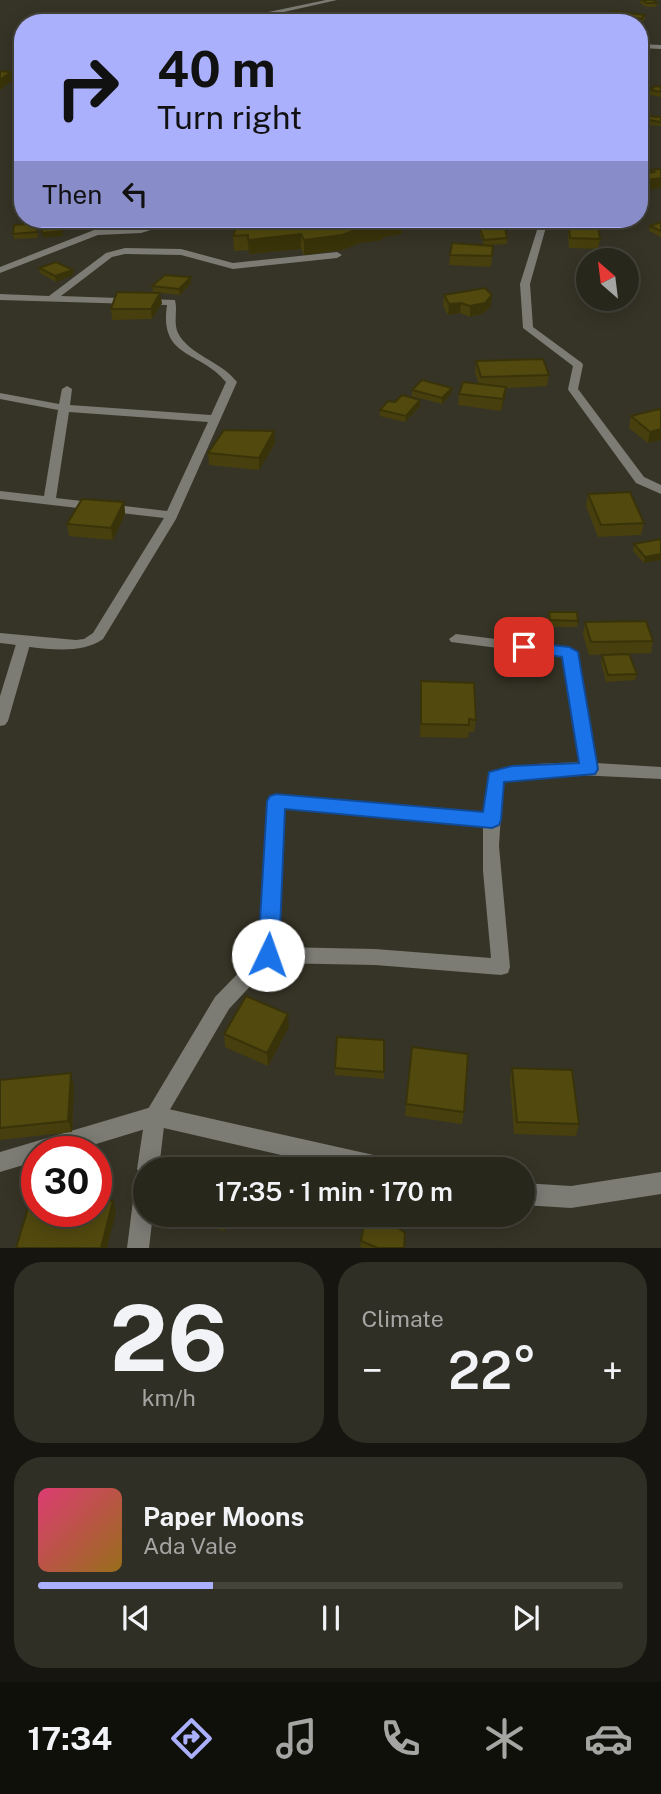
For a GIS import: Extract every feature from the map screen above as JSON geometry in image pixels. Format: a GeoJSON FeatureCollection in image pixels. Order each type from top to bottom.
{"type":"FeatureCollection","features":[{"type":"Feature","properties":{"kind":"street"},"geometry":{"type":"LineString","coordinates":[[268,14],[334,0]]}},
{"type":"Feature","properties":{"kind":"street"},"geometry":{"type":"LineString","coordinates":[[0,270],[97,232],[149,228]]}},
{"type":"Feature","properties":{"kind":"street"},"geometry":{"type":"LineString","coordinates":[[542,228],[525,284],[528,328],[579,365],[573,389],[640,480],[661,490]]}},
{"type":"Feature","properties":{"kind":"street"},"geometry":{"type":"LineString","coordinates":[[53,297],[109,255],[125,251],[181,252],[233,266],[337,255]]}},
{"type":"Feature","properties":{"kind":"street"},"geometry":{"type":"LineString","coordinates":[[0,297],[172,302],[170,325],[174,334],[191,353],[226,373],[232,382],[171,515],[98,636],[88,643],[76,645],[0,638]]}},
{"type":"Feature","properties":{"kind":"street"},"geometry":{"type":"LineString","coordinates":[[49,501],[67,389]]}},
{"type":"Feature","properties":{"kind":"street"},"geometry":{"type":"LineString","coordinates":[[0,396],[65,408],[216,419]]}},
{"type":"Feature","properties":{"kind":"street"},"geometry":{"type":"LineString","coordinates":[[0,495],[171,515]]}},
{"type":"Feature","properties":{"kind":"street"},"geometry":{"type":"LineString","coordinates":[[456,639],[569,652],[589,769]]}},
{"type":"Feature","properties":{"kind":"street"},"geometry":{"type":"LineString","coordinates":[[0,721],[24,641]]}},
{"type":"Feature","properties":{"kind":"street"},"geometry":{"type":"LineString","coordinates":[[268,955],[375,957],[501,967],[492,820],[496,777],[512,773],[589,769],[661,773]]}},
{"type":"Feature","properties":{"kind":"street"},"geometry":{"type":"LineString","coordinates":[[150,1157],[155,1116],[222,1003],[268,955],[276,801],[492,820]]}},
{"type":"Feature","properties":{"kind":"street"},"geometry":{"type":"LineString","coordinates":[[0,1162],[155,1116],[334,1157]]}},
{"type":"Feature","properties":{"kind":"street"},"geometry":{"type":"LineString","coordinates":[[535,1195],[571,1197],[661,1183]]}},
{"type":"Feature","properties":{"kind":"street"},"geometry":{"type":"LineString","coordinates":[[138,1248],[141,1227]]}},
{"type":"Feature","properties":{"kind":"building"},"geometry":{"type":"Polygon","coordinates":[[[642,0],[653,0],[657,3],[647,3],[642,0]]]}},
{"type":"Feature","properties":{"kind":"building"},"geometry":{"type":"Polygon","coordinates":[[[614,11],[637,14],[610,14],[614,11]]]}},
{"type":"Feature","properties":{"kind":"building"},"geometry":{"type":"Polygon","coordinates":[[[0,71],[11,72],[0,80],[0,71]]]}},
{"type":"Feature","properties":{"kind":"building"},"geometry":{"type":"Polygon","coordinates":[[[655,86],[661,87],[661,92],[650,90],[655,86]]]}},
{"type":"Feature","properties":{"kind":"building"},"geometry":{"type":"Polygon","coordinates":[[[648,116],[661,117],[661,122],[648,120],[648,116]]]}},
{"type":"Feature","properties":{"kind":"building"},"geometry":{"type":"Polygon","coordinates":[[[661,169],[661,178],[648,180],[648,173],[654,172],[651,170],[661,169]]]}},
{"type":"Feature","properties":{"kind":"building"},"geometry":{"type":"Polygon","coordinates":[[[661,222],[661,231],[650,226],[661,222]]]}},
{"type":"Feature","properties":{"kind":"building"},"geometry":{"type":"Polygon","coordinates":[[[14,225],[14,228],[37,228],[37,232],[13,234],[14,225]]]}},
{"type":"Feature","properties":{"kind":"building"},"geometry":{"type":"Polygon","coordinates":[[[42,228],[62,228],[62,231],[42,233],[42,228]]]}},
{"type":"Feature","properties":{"kind":"building"},"geometry":{"type":"Polygon","coordinates":[[[236,228],[361,228],[342,235],[304,240],[301,234],[248,240],[248,235],[233,236],[236,228]]]}},
{"type":"Feature","properties":{"kind":"building"},"geometry":{"type":"Polygon","coordinates":[[[505,228],[507,238],[484,240],[480,229],[505,228]]]}},
{"type":"Feature","properties":{"kind":"building"},"geometry":{"type":"Polygon","coordinates":[[[569,228],[598,228],[600,239],[570,238],[569,228]]]}},
{"type":"Feature","properties":{"kind":"building"},"geometry":{"type":"Polygon","coordinates":[[[452,243],[493,246],[492,256],[450,255],[452,243]]]}},
{"type":"Feature","properties":{"kind":"building"},"geometry":{"type":"Polygon","coordinates":[[[56,262],[73,270],[55,276],[39,268],[56,262]]]}},
{"type":"Feature","properties":{"kind":"building"},"geometry":{"type":"Polygon","coordinates":[[[165,275],[191,277],[179,289],[152,286],[165,275]]]}},
{"type":"Feature","properties":{"kind":"building"},"geometry":{"type":"Polygon","coordinates":[[[485,288],[492,295],[485,303],[470,306],[461,303],[449,304],[444,295],[485,288]]]}},
{"type":"Feature","properties":{"kind":"building"},"geometry":{"type":"Polygon","coordinates":[[[117,292],[160,293],[151,309],[111,309],[117,292]]]}},
{"type":"Feature","properties":{"kind":"building"},"geometry":{"type":"Polygon","coordinates":[[[543,359],[549,375],[481,377],[476,361],[543,359]]]}},
{"type":"Feature","properties":{"kind":"building"},"geometry":{"type":"Polygon","coordinates":[[[422,380],[452,388],[442,398],[412,390],[422,380]]]}},
{"type":"Feature","properties":{"kind":"building"},"geometry":{"type":"Polygon","coordinates":[[[463,382],[506,387],[503,399],[459,394],[463,382]]]}},
{"type":"Feature","properties":{"kind":"building"},"geometry":{"type":"Polygon","coordinates":[[[402,395],[420,400],[406,416],[380,410],[388,401],[395,402],[402,395]]]}},
{"type":"Feature","properties":{"kind":"building"},"geometry":{"type":"Polygon","coordinates":[[[659,409],[661,429],[650,432],[631,416],[659,409]]]}},
{"type":"Feature","properties":{"kind":"building"},"geometry":{"type":"Polygon","coordinates":[[[224,430],[274,431],[259,458],[208,453],[224,430]]]}},
{"type":"Feature","properties":{"kind":"building"},"geometry":{"type":"Polygon","coordinates":[[[630,492],[644,523],[601,525],[588,494],[630,492]]]}},
{"type":"Feature","properties":{"kind":"building"},"geometry":{"type":"Polygon","coordinates":[[[82,499],[124,502],[111,528],[67,524],[82,499]]]}},
{"type":"Feature","properties":{"kind":"building"},"geometry":{"type":"Polygon","coordinates":[[[661,539],[661,554],[645,557],[634,544],[661,539]]]}},
{"type":"Feature","properties":{"kind":"building"},"geometry":{"type":"Polygon","coordinates":[[[549,612],[577,612],[578,621],[550,620],[549,612]]]}},
{"type":"Feature","properties":{"kind":"building"},"geometry":{"type":"Polygon","coordinates":[[[646,621],[653,641],[591,642],[585,622],[646,621]]]}},
{"type":"Feature","properties":{"kind":"building"},"geometry":{"type":"Polygon","coordinates":[[[629,654],[637,674],[608,675],[602,655],[629,654]]]}},
{"type":"Feature","properties":{"kind":"building"},"geometry":{"type":"Polygon","coordinates":[[[421,681],[474,683],[476,720],[469,719],[469,725],[421,724],[421,681]]]}},
{"type":"Feature","properties":{"kind":"building"},"geometry":{"type":"Polygon","coordinates":[[[246,996],[288,1014],[267,1053],[224,1034],[246,996]]]}},
{"type":"Feature","properties":{"kind":"building"},"geometry":{"type":"Polygon","coordinates":[[[337,1037],[384,1040],[384,1072],[335,1068],[337,1037]]]}},
{"type":"Feature","properties":{"kind":"building"},"geometry":{"type":"Polygon","coordinates":[[[412,1047],[468,1054],[464,1112],[406,1104],[412,1047]]]}},
{"type":"Feature","properties":{"kind":"building"},"geometry":{"type":"Polygon","coordinates":[[[512,1068],[572,1070],[579,1124],[517,1122],[512,1068]]]}},
{"type":"Feature","properties":{"kind":"building"},"geometry":{"type":"Polygon","coordinates":[[[71,1073],[68,1121],[0,1128],[0,1080],[71,1073]]]}},
{"type":"Feature","properties":{"kind":"building"},"geometry":{"type":"Polygon","coordinates":[[[22,1227],[106,1227],[101,1248],[16,1248],[22,1227]]]}},
{"type":"Feature","properties":{"kind":"building"},"geometry":{"type":"Polygon","coordinates":[[[364,1227],[397,1227],[405,1233],[404,1248],[378,1248],[361,1241],[364,1227]]]}},
{"type":"Feature","properties":{"kind":"route"},"geometry":{"type":"LineString","coordinates":[[268,955],[276,801],[492,820],[496,777],[544,770],[589,769],[569,652],[524,647]]}}]}
